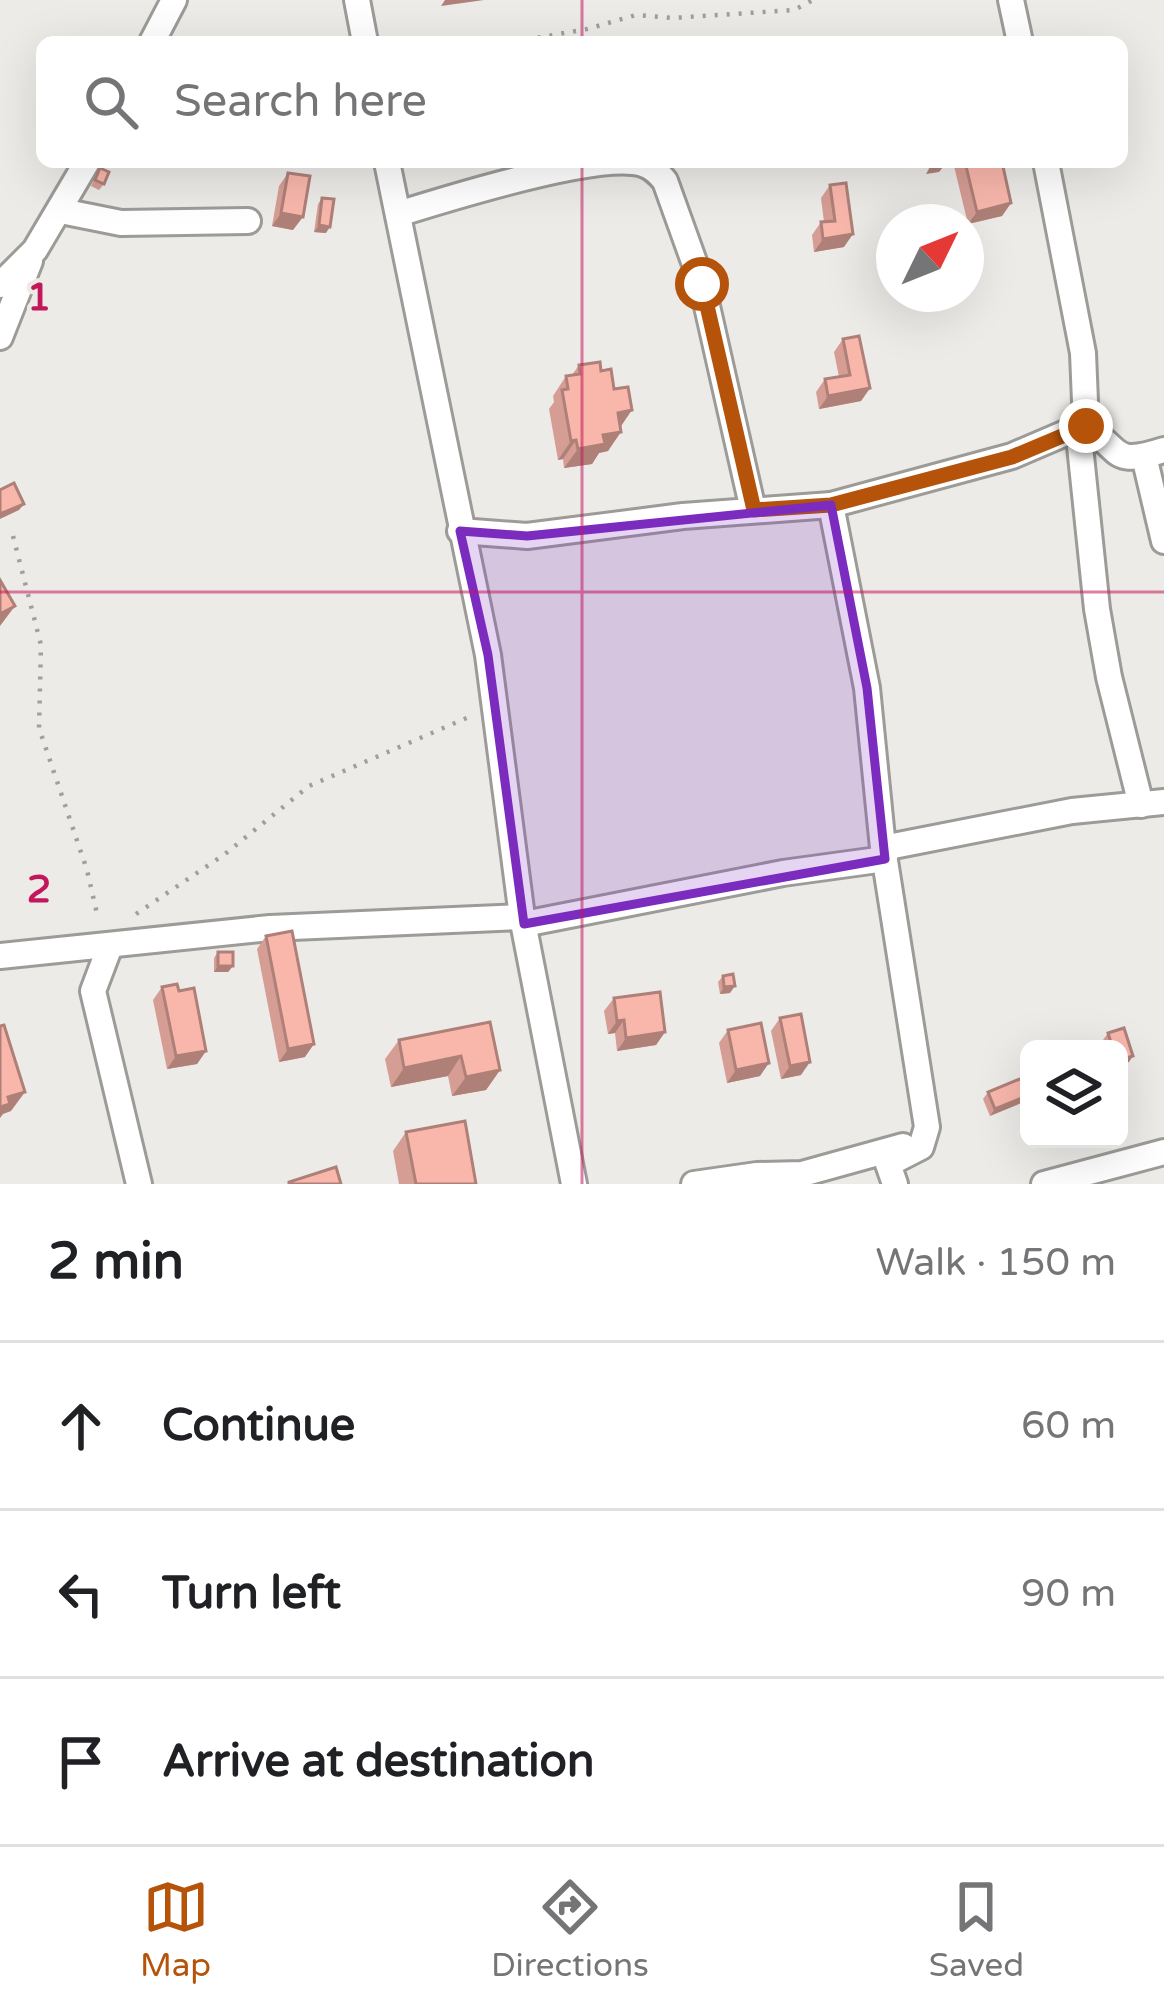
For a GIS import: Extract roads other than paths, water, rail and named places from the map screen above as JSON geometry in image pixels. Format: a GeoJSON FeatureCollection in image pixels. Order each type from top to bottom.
{"type":"FeatureCollection","features":[{"type":"Feature","properties":{"kind":"street"},"geometry":{"type":"LineString","coordinates":[[155,36],[174,0]]}},
{"type":"Feature","properties":{"kind":"street"},"geometry":{"type":"LineString","coordinates":[[357,0],[363,36]]}},
{"type":"Feature","properties":{"kind":"street"},"geometry":{"type":"LineString","coordinates":[[1011,0],[1019,36]]}},
{"type":"Feature","properties":{"kind":"street"},"geometry":{"type":"LineString","coordinates":[[0,285],[35,250],[84,168]]}},
{"type":"Feature","properties":{"kind":"street"},"geometry":{"type":"LineString","coordinates":[[388,168],[493,690],[523,921],[574,1184]]}},
{"type":"Feature","properties":{"kind":"street"},"geometry":{"type":"LineString","coordinates":[[398,214],[567,168]]}},
{"type":"Feature","properties":{"kind":"street"},"geometry":{"type":"LineString","coordinates":[[646,168],[665,181],[702,284],[754,510]]}},
{"type":"Feature","properties":{"kind":"street"},"geometry":{"type":"LineString","coordinates":[[0,956],[108,940],[270,928],[523,921],[884,853],[1072,811],[1153,803],[1108,677],[1096,609],[1082,427],[1083,353],[1047,168]]}},
{"type":"Feature","properties":{"kind":"street"},"geometry":{"type":"LineString","coordinates":[[61,211],[121,223],[248,221]]}},
{"type":"Feature","properties":{"kind":"street"},"geometry":{"type":"LineString","coordinates":[[0,337],[35,250]]}},
{"type":"Feature","properties":{"kind":"street"},"geometry":{"type":"LineString","coordinates":[[460,531],[527,536],[831,505],[1012,457],[1082,427]]}},
{"type":"Feature","properties":{"kind":"street"},"geometry":{"type":"LineString","coordinates":[[1082,427],[1124,457],[1154,453],[1164,541]]}},
{"type":"Feature","properties":{"kind":"street"},"geometry":{"type":"LineString","coordinates":[[831,505],[873,725],[884,853],[927,1127],[925,1141],[890,1161],[895,1184]]}},
{"type":"Feature","properties":{"kind":"street"},"geometry":{"type":"LineString","coordinates":[[108,940],[93,991],[139,1184]]}},
{"type":"Feature","properties":{"kind":"street"},"geometry":{"type":"LineString","coordinates":[[694,1184],[802,1174],[925,1141]]}},
{"type":"Feature","properties":{"kind":"street"},"geometry":{"type":"LineString","coordinates":[[1044,1184],[1164,1152]]}}]}
